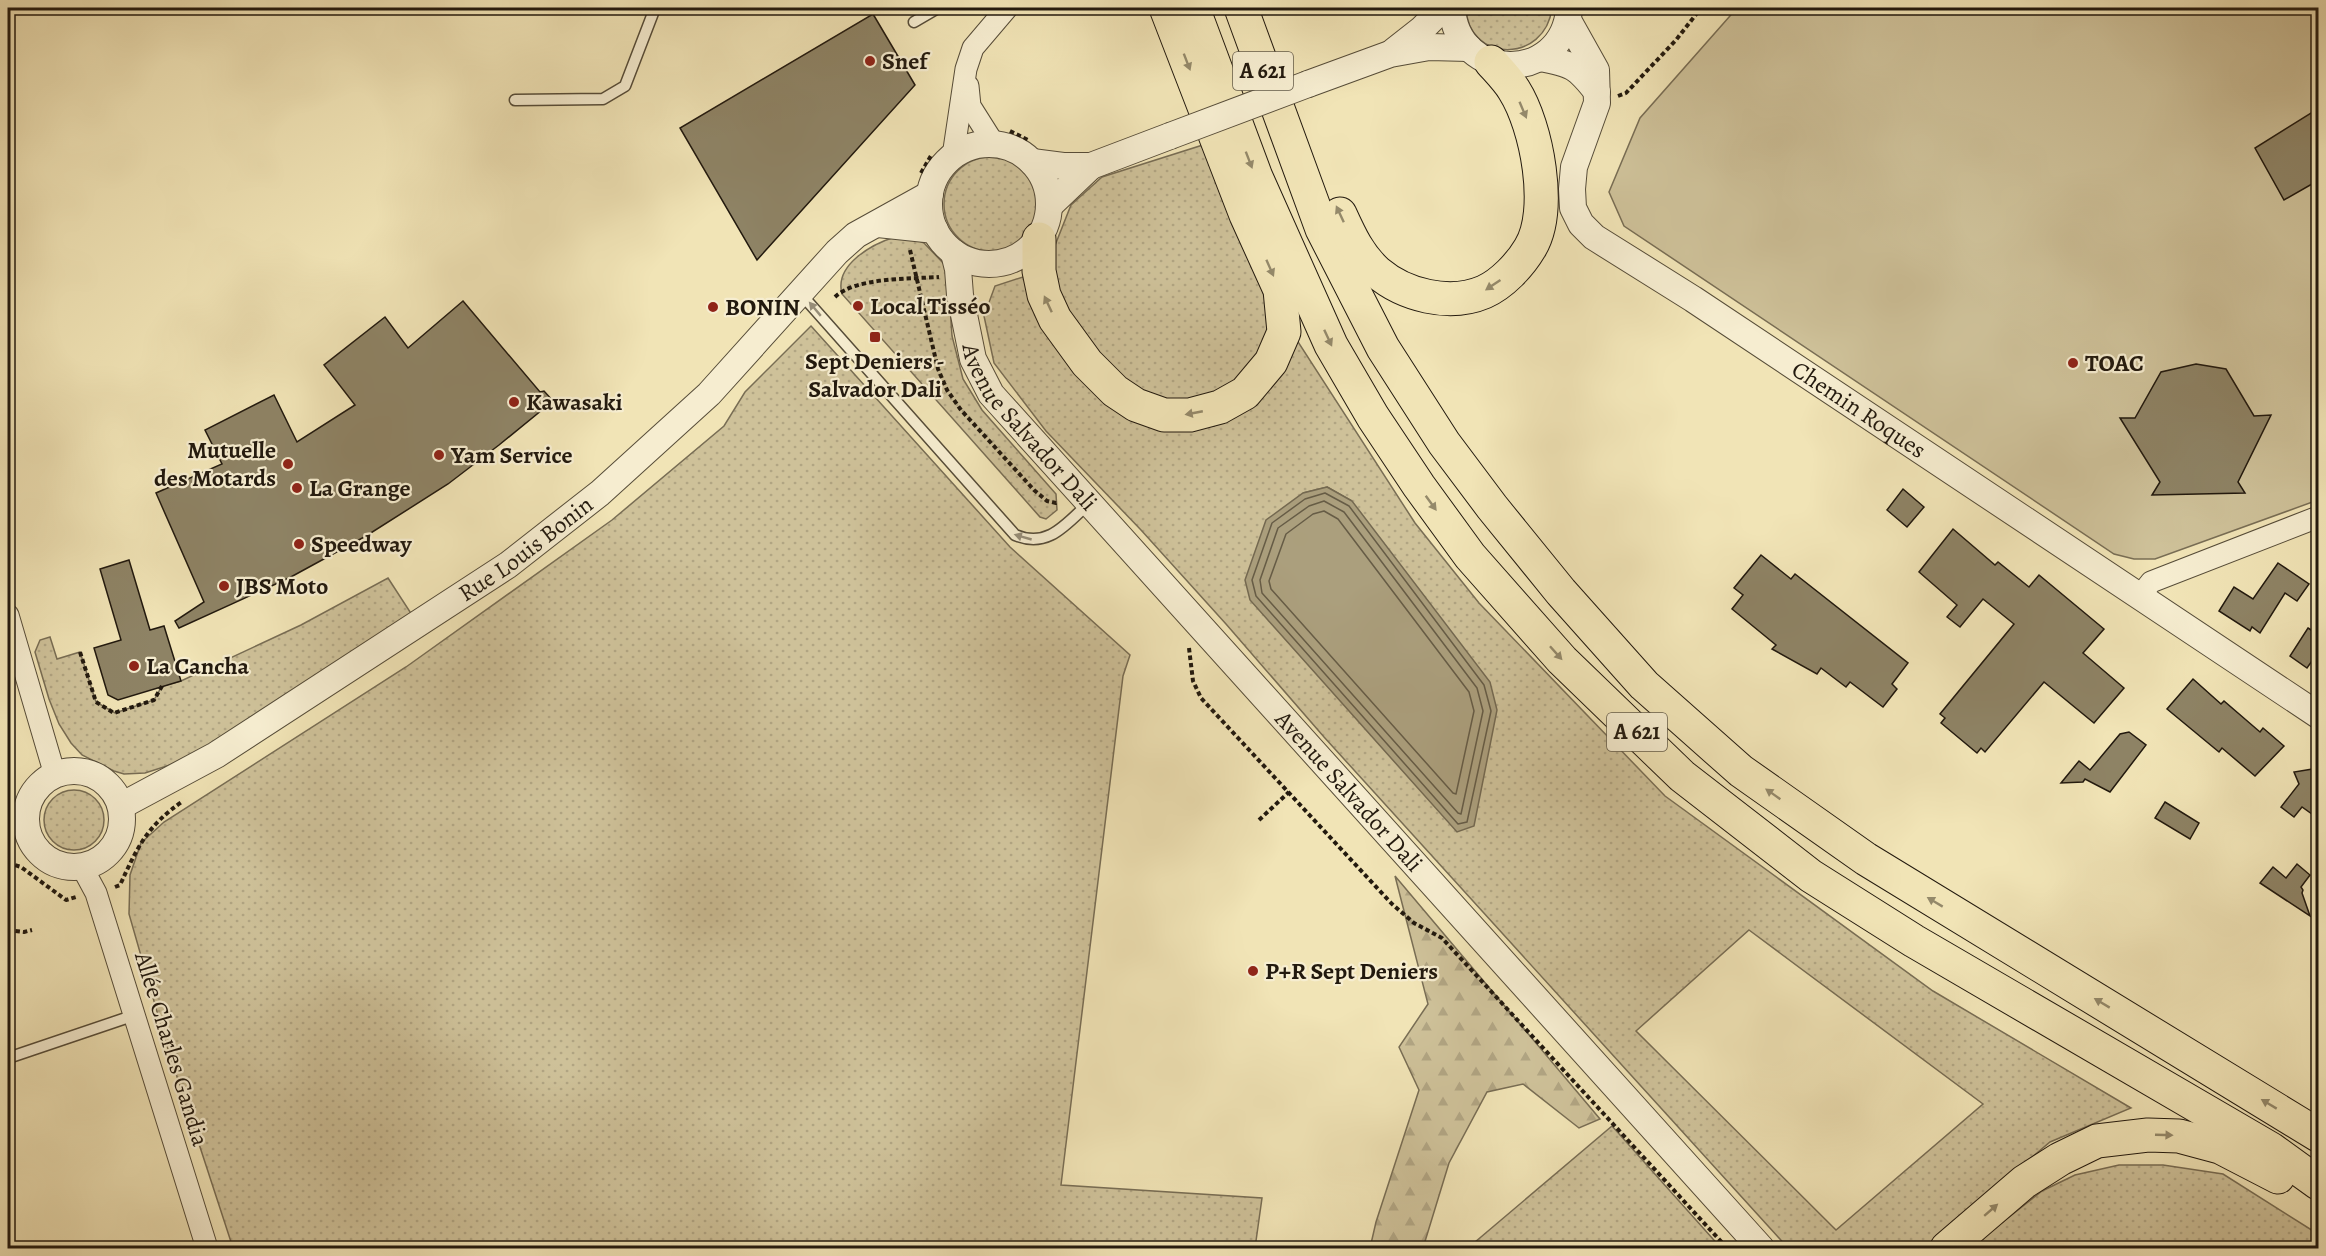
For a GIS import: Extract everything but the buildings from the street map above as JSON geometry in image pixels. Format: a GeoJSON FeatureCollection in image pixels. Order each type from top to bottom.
{"type":"FeatureCollection","features":[{"type":"Feature","properties":{"kind":"highway"},"geometry":{"type":"LineString","coordinates":[[1039,239],[1038,271],[1044,295],[1055,319],[1087,363],[1115,391],[1136,405],[1164,415],[1190,415],[1220,407],[1245,393],[1271,362],[1284,332],[1280,290],[1246,215],[1166,8]]}},
{"type":"Feature","properties":{"kind":"highway","name":"A 621"},"geometry":{"type":"LineString","coordinates":[[1193,8],[1256,177],[1331,345],[1373,417],[1470,556],[1562,660],[1682,776],[1811,876],[1914,940],[2271,1149],[2319,1183]]}},
{"type":"Feature","properties":{"kind":"highway","name":"A 621"},"geometry":{"type":"LineString","coordinates":[[1241,8],[1322,229],[1383,348],[1432,424],[1492,507],[1561,592],[1644,685],[1741,771],[1866,859],[2319,1135]]}},
{"type":"Feature","properties":{"kind":"highway"},"geometry":{"type":"LineString","coordinates":[[1287,134],[1315,160],[1356,248],[1376,271],[1398,287],[1428,297],[1453,298],[1483,292],[1508,275],[1531,247],[1539,219],[1540,182],[1538,155],[1531,129],[1515,90],[1480,55]]}},
{"type":"Feature","properties":{"kind":"highway"},"geometry":{"type":"LineString","coordinates":[[1947,1248],[2024,1182],[2060,1159],[2097,1141],[2148,1135],[2179,1136],[2220,1147],[2319,1199]]}},
{"type":"Feature","properties":{"kind":"street"},"geometry":{"type":"LineString","coordinates":[[944,151],[994,144],[1015,150],[1032,162],[1045,182],[1050,205],[1045,228],[1029,250],[1016,258],[992,265],[967,260],[951,265],[943,243],[935,230],[923,186],[934,180],[942,166],[944,151],[973,48],[1007,8]]}},
{"type":"Feature","properties":{"kind":"street"},"geometry":{"type":"LineString","coordinates":[[1390,54],[1422,29],[1443,8]]}},
{"type":"Feature","properties":{"kind":"street"},"geometry":{"type":"LineString","coordinates":[[1452,8],[1455,24],[1461,37],[1480,55]]}},
{"type":"Feature","properties":{"kind":"street"},"geometry":{"type":"LineString","coordinates":[[1568,14],[1596,70],[1597,97]]}},
{"type":"Feature","properties":{"kind":"street"},"geometry":{"type":"LineString","coordinates":[[1032,162],[1064,166],[1091,166],[1390,54],[1429,47],[1480,55],[1516,65],[1540,58],[1553,48],[1562,35],[1568,14]]}},
{"type":"Feature","properties":{"kind":"street"},"geometry":{"type":"LineString","coordinates":[[1540,58],[1564,62],[1581,72],[1597,97]]}},
{"type":"Feature","properties":{"kind":"street"},"geometry":{"type":"LineString","coordinates":[[966,69],[970,106],[994,144]]}},
{"type":"Feature","properties":{"kind":"street","name":"Chemin Roques"},"geometry":{"type":"LineString","coordinates":[[1597,97],[1574,167],[1572,189],[1573,208],[1581,224],[1594,237],[1693,299],[2319,715]]}},
{"type":"Feature","properties":{"kind":"street"},"geometry":{"type":"LineString","coordinates":[[1050,205],[1091,166]]}},
{"type":"Feature","properties":{"kind":"street","name":"Rue Louis Bonin"},"geometry":{"type":"LineString","coordinates":[[121,806],[216,755],[508,565],[600,493],[709,394],[856,235],[906,206],[923,186]]}},
{"type":"Feature","properties":{"kind":"street"},"geometry":{"type":"LineString","coordinates":[[878,224],[935,230]]}},
{"type":"Feature","properties":{"kind":"street","name":"Avenue Salvador Dali"},"geometry":{"type":"LineString","coordinates":[[951,265],[958,269],[960,295],[974,359],[992,394],[1761,1248]]}},
{"type":"Feature","properties":{"kind":"street","name":"Avenue Salvador Dali"},"geometry":{"type":"LineString","coordinates":[[966,320],[983,274],[992,265]]}},
{"type":"Feature","properties":{"kind":"street"},"geometry":{"type":"LineString","coordinates":[[2140,596],[2151,582],[2319,517]]}},
{"type":"Feature","properties":{"kind":"street"},"geometry":{"type":"LineString","coordinates":[[8,615],[55,775]]}},
{"type":"Feature","properties":{"kind":"street"},"geometry":{"type":"LineString","coordinates":[[75,771],[91,774],[101,779],[113,791],[121,806],[121,832],[114,847],[98,861],[82,867],[64,866],[48,860],[18,831],[31,798],[41,784],[55,775],[75,771]]}},
{"type":"Feature","properties":{"kind":"street","name":"Allée Charles Gandia"},"geometry":{"type":"LineString","coordinates":[[82,867],[96,893],[207,1248]]}},
{"type":"Feature","properties":{"kind":"lane"},"geometry":{"type":"LineString","coordinates":[[515,100],[603,99],[625,86],[655,8]]}},
{"type":"Feature","properties":{"kind":"lane"},"geometry":{"type":"LineString","coordinates":[[914,22],[938,8]]}},
{"type":"Feature","properties":{"kind":"lane"},"geometry":{"type":"LineString","coordinates":[[801,294],[1015,535],[1025,539],[1047,538],[1089,503]]}},
{"type":"Feature","properties":{"kind":"lane"},"geometry":{"type":"LineString","coordinates":[[8,1058],[135,1015]]}},
{"type":"Feature","properties":{"kind":"path"},"geometry":{"type":"LineString","coordinates":[[1672,8],[1696,13]]}},
{"type":"Feature","properties":{"kind":"path"},"geometry":{"type":"LineString","coordinates":[[1597,97],[1626,93],[1676,40],[1701,8]]}},
{"type":"Feature","properties":{"kind":"path"},"geometry":{"type":"LineString","coordinates":[[923,186],[944,151]]}},
{"type":"Feature","properties":{"kind":"path"},"geometry":{"type":"LineString","coordinates":[[835,297],[841,291],[862,284],[951,265]]}},
{"type":"Feature","properties":{"kind":"path"},"geometry":{"type":"LineString","coordinates":[[1189,644],[1193,681],[1201,698],[1392,904],[1414,923],[1442,938],[1727,1248]]}},
{"type":"Feature","properties":{"kind":"path"},"geometry":{"type":"LineString","coordinates":[[80,652],[96,702],[114,713],[154,700],[162,686]]}},
{"type":"Feature","properties":{"kind":"path"},"geometry":{"type":"LineString","coordinates":[[1259,820],[1289,792]]}},
{"type":"Feature","properties":{"kind":"path"},"geometry":{"type":"LineString","coordinates":[[8,930],[24,932],[32,930]]}},
{"type":"Feature","properties":{"kind":"green space"},"geometry":{"type":"Polygon","coordinates":[[[1466,8],[1552,8],[1546,26],[1536,39],[1522,47],[1507,50],[1492,47],[1479,39],[1470,26],[1466,8]]]}},
{"type":"Feature","properties":{"kind":"green space","name":"TOAC"},"geometry":{"type":"Polygon","coordinates":[[[1737,8],[2318,8],[2318,500],[2155,559],[2134,559],[2114,554],[1624,226],[1609,192],[1640,118],[1737,8]]]}},
{"type":"Feature","properties":{"kind":"green space"},"geometry":{"type":"Polygon","coordinates":[[[1206,144],[1258,273],[1266,303],[1267,332],[1259,352],[1243,379],[1220,395],[1165,402],[1136,390],[1113,371],[1071,314],[1051,279],[1054,248],[1071,205],[1102,177],[1206,144]]]}},
{"type":"Feature","properties":{"kind":"green space"},"geometry":{"type":"Polygon","coordinates":[[[991,157],[1009,161],[1024,171],[1034,186],[1038,204],[1034,222],[1024,237],[1009,247],[991,251],[973,247],[958,237],[948,222],[944,204],[948,186],[958,171],[973,161],[991,157]]]}},
{"type":"Feature","properties":{"kind":"green space"},"geometry":{"type":"Polygon","coordinates":[[[895,237],[913,238],[924,243],[945,265],[948,277],[952,336],[963,379],[982,410],[1056,494],[1057,510],[1046,519],[1040,517],[842,294],[841,284],[849,265],[866,250],[895,237]]]}},
{"type":"Feature","properties":{"kind":"green space"},"geometry":{"type":"Polygon","coordinates":[[[1029,275],[1144,422],[1214,426],[1267,392],[1293,334],[1415,523],[1479,603],[1665,796],[1933,991],[2131,1108],[2050,1142],[1924,1248],[1788,1248],[1324,737],[1141,530],[1046,431],[994,363],[984,316],[995,286],[1029,275]],[[1327,487],[1303,493],[1352,501],[1327,487]],[[1749,930],[1636,1031],[1836,1230],[1983,1104],[1749,930]]]}},
{"type":"Feature","properties":{"kind":"green space"},"geometry":{"type":"Polygon","coordinates":[[[811,326],[1010,547],[1130,655],[1123,676],[1061,1185],[1262,1198],[1255,1248],[233,1248],[166,1043],[129,914],[130,875],[141,843],[164,822],[406,667],[612,520],[724,426],[745,392],[811,326]]]}},
{"type":"Feature","properties":{"kind":"green space"},"geometry":{"type":"Polygon","coordinates":[[[388,578],[414,618],[217,742],[170,765],[145,773],[124,774],[114,771],[82,755],[71,743],[59,724],[49,699],[35,652],[40,640],[50,637],[57,659],[80,652],[96,702],[115,713],[154,700],[162,686],[181,681],[301,625],[388,578]]]}},
{"type":"Feature","properties":{"kind":"green space"},"geometry":{"type":"Polygon","coordinates":[[[68,790],[80,790],[96,798],[102,808],[104,820],[102,832],[96,842],[80,850],[68,850],[52,842],[44,826],[44,814],[52,798],[68,790]]]}},
{"type":"Feature","properties":{"kind":"green space"},"geometry":{"type":"Polygon","coordinates":[[[1395,876],[1600,1119],[1579,1128],[1523,1084],[1487,1092],[1449,1163],[1423,1248],[1370,1248],[1376,1222],[1419,1090],[1399,1047],[1428,1004],[1395,876]]]}},
{"type":"Feature","properties":{"kind":"green space"},"geometry":{"type":"Polygon","coordinates":[[[1612,1126],[1721,1248],[1468,1248],[1612,1126]]]}},
{"type":"Feature","properties":{"kind":"green space"},"geometry":{"type":"Polygon","coordinates":[[[2119,1165],[2163,1165],[2223,1174],[2318,1234],[2318,1248],[1970,1248],[2042,1191],[2075,1175],[2119,1165]]]}},
{"type":"Feature","properties":{"kind":"water"},"geometry":{"type":"Polygon","coordinates":[[[1327,487],[1352,501],[1490,682],[1497,710],[1474,826],[1457,832],[1250,600],[1245,580],[1266,520],[1303,493],[1327,487]]]}},
{"type":"Feature","properties":{"kind":"place","name":"Snef"},"geometry":{"type":"Point","coordinates":[870,61]}},
{"type":"Feature","properties":{"kind":"place","name":"Local Tisséo"},"geometry":{"type":"Point","coordinates":[858,306]}},
{"type":"Feature","properties":{"kind":"place","name":"BONIN"},"geometry":{"type":"Point","coordinates":[713,307]}},
{"type":"Feature","properties":{"kind":"place","name":"Sept Deniers - Salvador Dali"},"geometry":{"type":"Point","coordinates":[875,337]}},
{"type":"Feature","properties":{"kind":"place","name":"TOAC"},"geometry":{"type":"Point","coordinates":[2073,363]}},
{"type":"Feature","properties":{"kind":"place","name":"Kawasaki"},"geometry":{"type":"Point","coordinates":[514,402]}},
{"type":"Feature","properties":{"kind":"place","name":"Yam Service"},"geometry":{"type":"Point","coordinates":[439,455]}},
{"type":"Feature","properties":{"kind":"place","name":"Mutuelle des Motards"},"geometry":{"type":"Point","coordinates":[288,464]}},
{"type":"Feature","properties":{"kind":"place","name":"La Grange"},"geometry":{"type":"Point","coordinates":[297,488]}},
{"type":"Feature","properties":{"kind":"place","name":"Speedway"},"geometry":{"type":"Point","coordinates":[299,544]}},
{"type":"Feature","properties":{"kind":"place","name":"JBS Moto"},"geometry":{"type":"Point","coordinates":[224,586]}},
{"type":"Feature","properties":{"kind":"place","name":"La Cancha"},"geometry":{"type":"Point","coordinates":[134,666]}},
{"type":"Feature","properties":{"kind":"place","name":"P+R Sept Deniers"},"geometry":{"type":"Point","coordinates":[1253,971]}}]}
